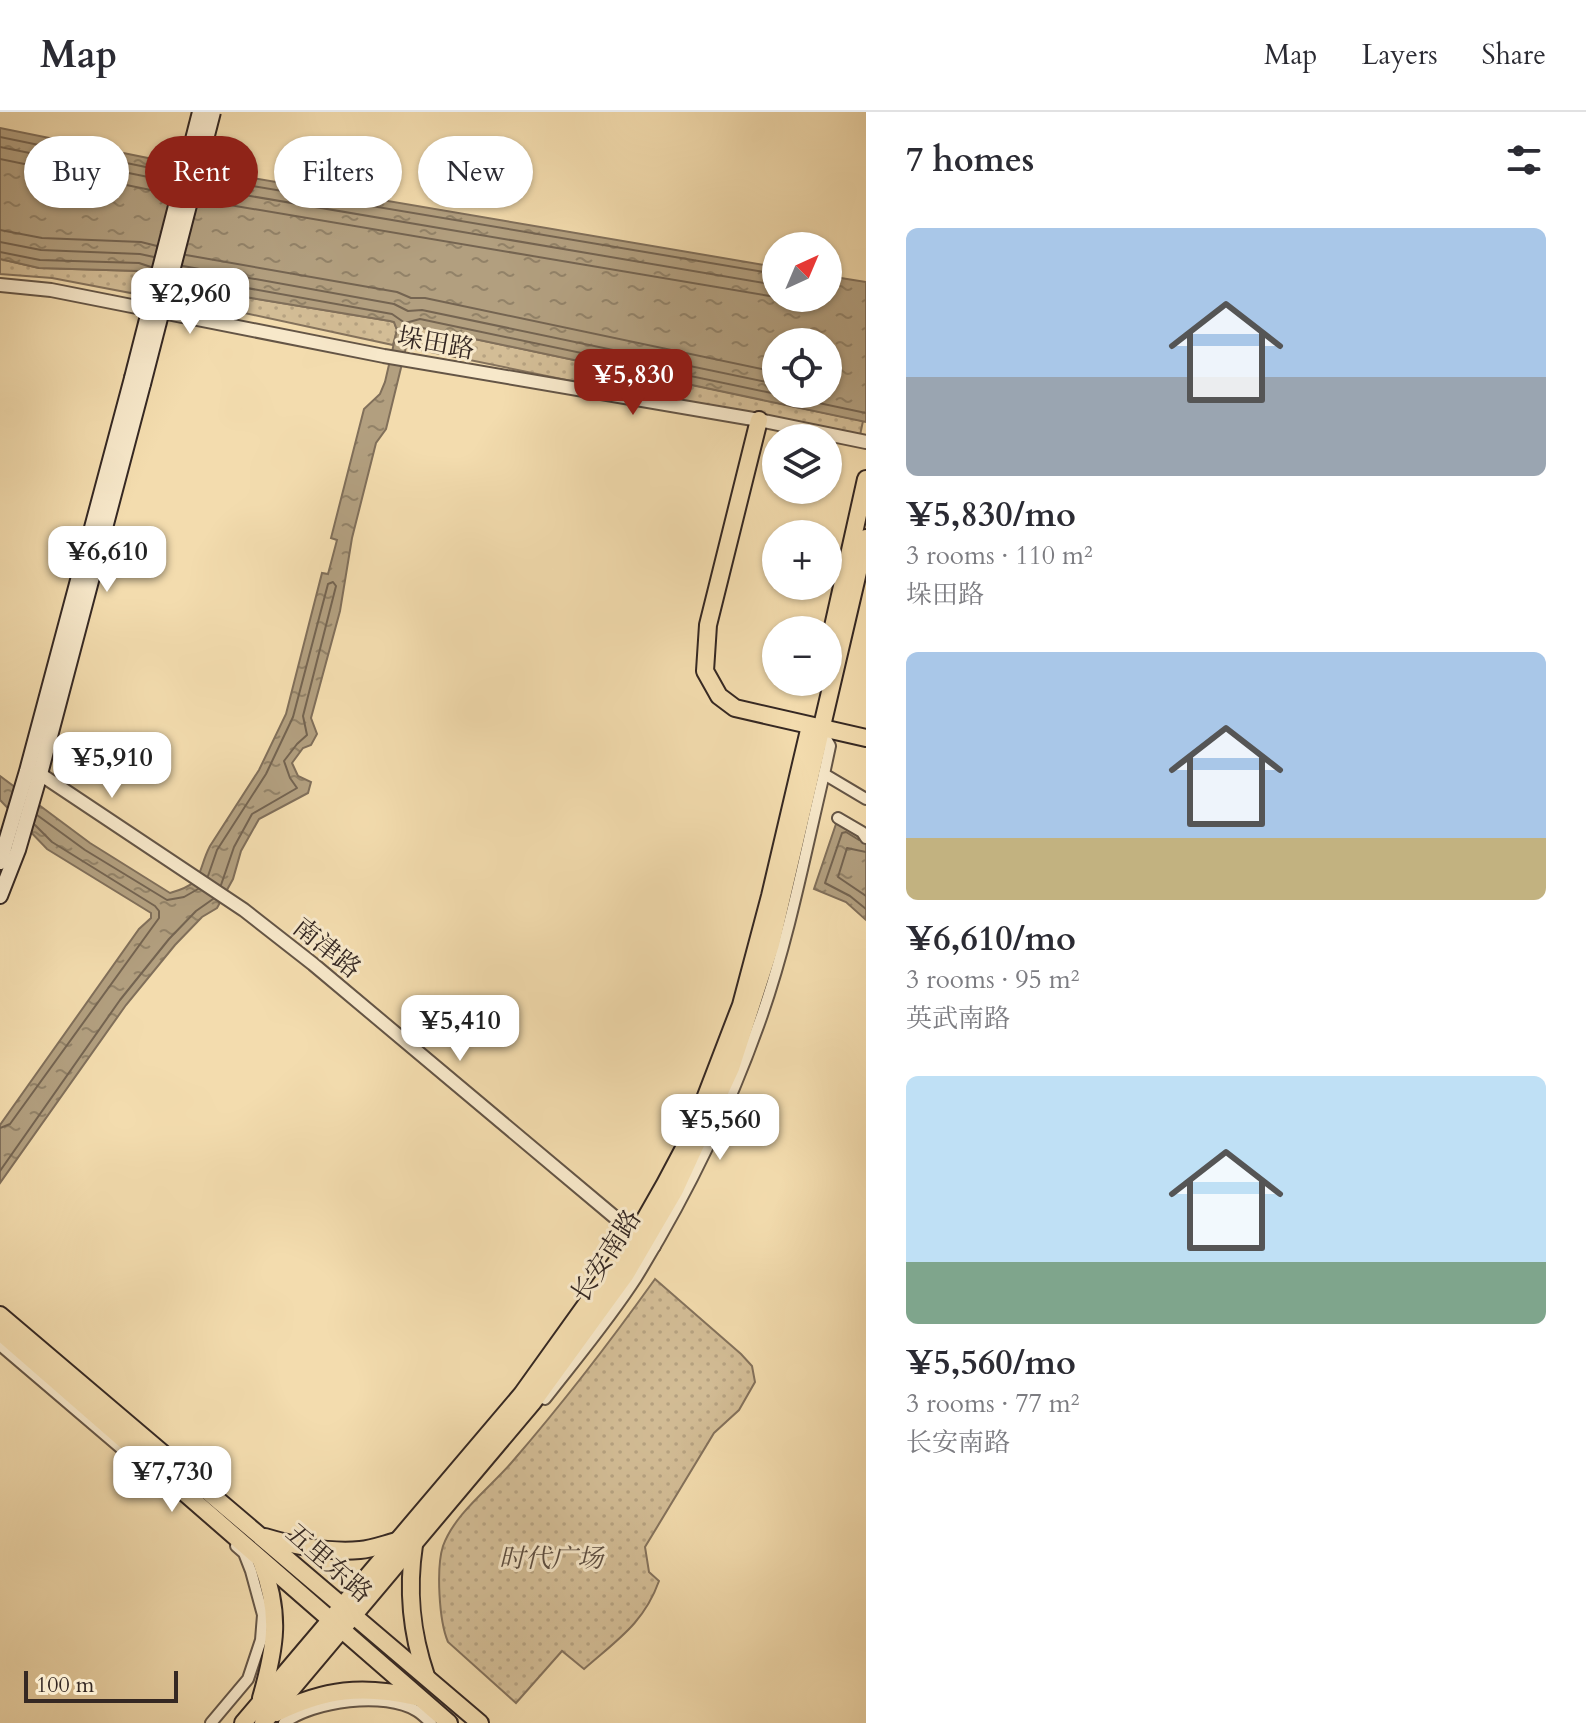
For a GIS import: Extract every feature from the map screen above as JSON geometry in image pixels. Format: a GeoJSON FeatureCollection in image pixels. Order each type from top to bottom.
{"type":"FeatureCollection","features":[{"type":"Feature","properties":{"kind":"main road"},"geometry":{"type":"LineString","coordinates":[[137,381],[200,112]]}},
{"type":"Feature","properties":{"kind":"main road"},"geometry":{"type":"LineString","coordinates":[[0,896],[137,381],[213,112]]}},
{"type":"Feature","properties":{"kind":"main road"},"geometry":{"type":"LineString","coordinates":[[759,420],[708,625],[705,671],[719,696],[735,708],[866,738]]}},
{"type":"Feature","properties":{"kind":"main road","name":"长安南路"},"geometry":{"type":"LineString","coordinates":[[839,616],[866,479]]}},
{"type":"Feature","properties":{"kind":"main road","name":"长安南路"},"geometry":{"type":"LineString","coordinates":[[842,617],[866,538]]}},
{"type":"Feature","properties":{"kind":"main road","name":"长安南路"},"geometry":{"type":"LineString","coordinates":[[815,727],[819,696]]}},
{"type":"Feature","properties":{"kind":"main road","name":"长安南路"},"geometry":{"type":"LineString","coordinates":[[342,1618],[415,1542],[533,1402],[585,1333],[646,1241],[741,1005],[822,696]]}},
{"type":"Feature","properties":{"kind":"main road"},"geometry":{"type":"LineString","coordinates":[[0,862],[12,847]]}},
{"type":"Feature","properties":{"kind":"main road","name":"长安南路"},"geometry":{"type":"LineString","coordinates":[[243,1723],[263,1715],[342,1618],[397,1541],[646,1241]]}},
{"type":"Feature","properties":{"kind":"main road","name":"五里东路"},"geometry":{"type":"LineString","coordinates":[[0,1315],[261,1536],[418,1698],[449,1723]]}},
{"type":"Feature","properties":{"kind":"main road","name":"五里东路"},"geometry":{"type":"LineString","coordinates":[[0,1332],[260,1560],[426,1677],[480,1723]]}},
{"type":"Feature","properties":{"kind":"main road"},"geometry":{"type":"LineString","coordinates":[[261,1536],[300,1547],[334,1550],[360,1550],[397,1541]]}},
{"type":"Feature","properties":{"kind":"main road"},"geometry":{"type":"LineString","coordinates":[[415,1542],[409,1583],[410,1603],[417,1650],[426,1677]]}},
{"type":"Feature","properties":{"kind":"main road"},"geometry":{"type":"LineString","coordinates":[[260,1560],[273,1599],[275,1633],[263,1715],[307,1698],[333,1692],[382,1689],[418,1698]]}},
{"type":"Feature","properties":{"kind":"street","name":"垛田路"},"geometry":{"type":"LineString","coordinates":[[0,285],[51,290],[405,360],[759,420],[866,442]]}},
{"type":"Feature","properties":{"kind":"street"},"geometry":{"type":"LineString","coordinates":[[436,1530],[593,1338],[634,1280],[646,1241],[709,1145],[758,1025],[783,946],[830,746],[815,727]]}},
{"type":"Feature","properties":{"kind":"street","name":"南津路"},"geometry":{"type":"LineString","coordinates":[[34,772],[244,910],[646,1241]]}},
{"type":"Feature","properties":{"kind":"street"},"geometry":{"type":"LineString","coordinates":[[824,774],[866,799]]}},
{"type":"Feature","properties":{"kind":"street"},"geometry":{"type":"LineString","coordinates":[[838,818],[862,832],[866,838]]}},
{"type":"Feature","properties":{"kind":"street"},"geometry":{"type":"LineString","coordinates":[[0,1345],[244,1553],[263,1615],[261,1640],[248,1679],[211,1723]]}},
{"type":"Feature","properties":{"kind":"street"},"geometry":{"type":"LineString","coordinates":[[284,1723],[325,1705],[359,1700],[415,1709],[431,1723]]}},
{"type":"Feature","properties":{"kind":"green space"},"geometry":{"type":"Polygon","coordinates":[[[0,259],[39,268],[139,271],[136,294],[52,278],[0,274],[0,259]]]}},
{"type":"Feature","properties":{"kind":"green space"},"geometry":{"type":"Polygon","coordinates":[[[191,288],[390,321],[394,322],[397,330],[393,345],[189,301],[191,288]]]}},
{"type":"Feature","properties":{"kind":"green space"},"geometry":{"type":"Polygon","coordinates":[[[418,327],[762,400],[762,408],[801,408],[863,421],[859,440],[842,437],[842,424],[781,424],[406,347],[410,331],[418,327]]]}},
{"type":"Feature","properties":{"kind":"green space","name":"时代广场"},"geometry":{"type":"Polygon","coordinates":[[[655,1279],[741,1354],[752,1366],[755,1382],[739,1410],[714,1433],[645,1547],[649,1572],[659,1581],[646,1608],[618,1639],[584,1669],[562,1651],[516,1703],[448,1642],[442,1621],[440,1594],[443,1546],[464,1512],[550,1417],[655,1279]]]}},
{"type":"Feature","properties":{"kind":"water"},"geometry":{"type":"Polygon","coordinates":[[[0,128],[39,136],[24,136],[24,208],[129,208],[129,154],[145,157],[145,208],[258,208],[258,179],[274,182],[274,208],[402,208],[402,203],[762,265],[762,312],[842,312],[842,278],[866,282],[866,422],[800,408],[842,408],[842,328],[762,328],[762,400],[418,327],[410,331],[386,429],[376,443],[352,538],[340,611],[311,718],[317,734],[311,745],[303,748],[292,763],[298,776],[311,782],[308,793],[259,819],[241,851],[233,879],[217,908],[202,917],[175,945],[126,1005],[0,1183],[0,1125],[139,929],[151,918],[151,913],[47,849],[0,800],[0,776],[90,843],[170,893],[195,881],[210,846],[259,770],[286,714],[322,573],[328,574],[337,540],[331,538],[364,409],[380,394],[397,330],[394,322],[390,321],[191,288],[139,271],[39,268],[0,259],[0,128]]]}},
{"type":"Feature","properties":{"kind":"water"},"geometry":{"type":"Polygon","coordinates":[[[838,818],[866,838],[866,920],[846,902],[814,889],[838,818]]]}}]}
